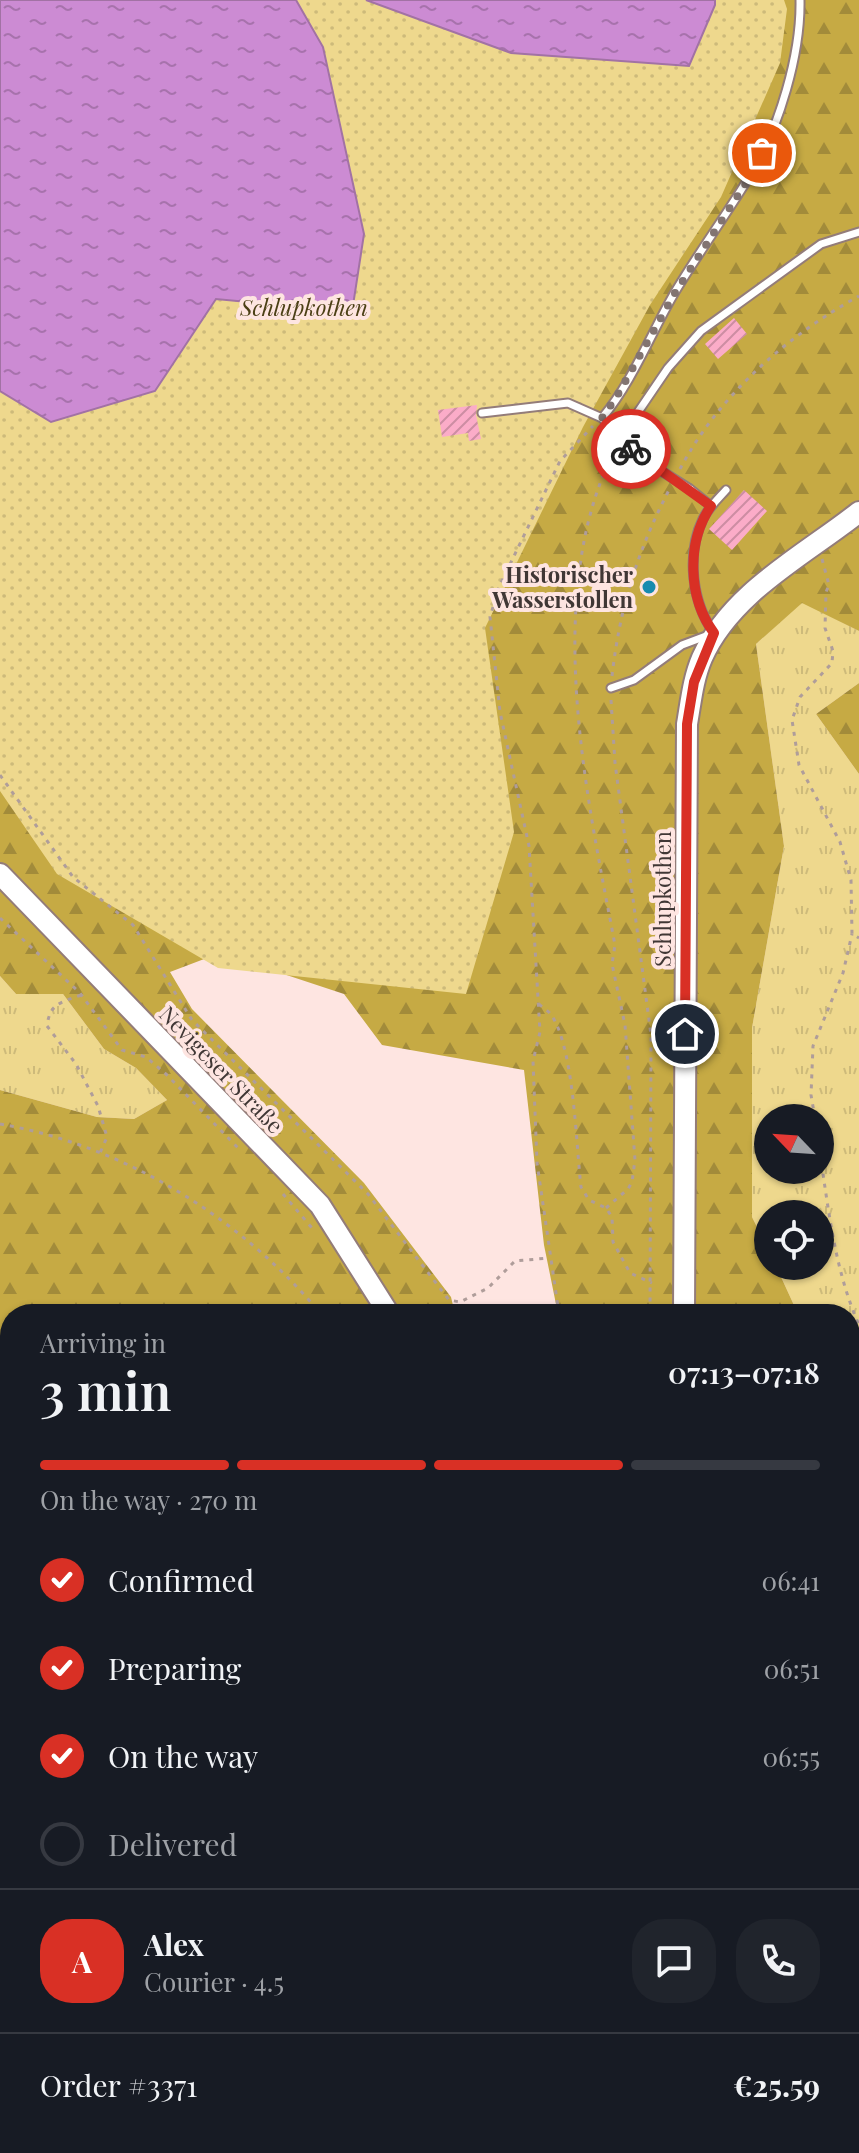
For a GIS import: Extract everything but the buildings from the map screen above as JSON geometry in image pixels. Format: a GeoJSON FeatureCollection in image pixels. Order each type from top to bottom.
{"type":"FeatureCollection","features":[{"type":"Feature","properties":{"kind":"main road","name":"Schlupkothen"},"geometry":{"type":"LineString","coordinates":[[684,1304],[687,724],[694,682],[714,633],[733,609],[764,582],[859,512]]}},
{"type":"Feature","properties":{"kind":"main road","name":"Nevigeser Straße"},"geometry":{"type":"LineString","coordinates":[[0,874],[320,1205],[383,1304]]}},
{"type":"Feature","properties":{"kind":"lane"},"geometry":{"type":"LineString","coordinates":[[602,418],[675,293],[753,172],[771,135],[789,75],[800,0]]}},
{"type":"Feature","properties":{"kind":"lane"},"geometry":{"type":"LineString","coordinates":[[621,437],[668,368],[701,331],[821,244],[859,232]]}},
{"type":"Feature","properties":{"kind":"lane"},"geometry":{"type":"LineString","coordinates":[[482,413],[568,403],[602,418],[639,456],[711,506]]}},
{"type":"Feature","properties":{"kind":"lane"},"geometry":{"type":"LineString","coordinates":[[714,633],[699,608],[694,572],[699,530],[711,506],[726,490]]}},
{"type":"Feature","properties":{"kind":"lane","name":"Schlupkothen"},"geometry":{"type":"LineString","coordinates":[[611,688],[634,680],[682,645],[714,633]]}},
{"type":"Feature","properties":{"kind":"path"},"geometry":{"type":"LineString","coordinates":[[677,475],[712,421],[749,379],[788,342],[859,296]]}},
{"type":"Feature","properties":{"kind":"path"},"geometry":{"type":"LineString","coordinates":[[557,1304],[537,1163],[533,1061],[540,1032],[529,846],[500,712],[490,617],[499,587],[560,461],[575,442],[602,418]]}},
{"type":"Feature","properties":{"kind":"path"},"geometry":{"type":"LineString","coordinates":[[606,1208],[628,1189],[635,1160],[625,1025],[612,964],[615,945],[588,802],[576,678],[574,616],[592,511],[605,471],[621,437]]}},
{"type":"Feature","properties":{"kind":"path"},"geometry":{"type":"LineString","coordinates":[[651,1304],[651,1035],[610,722],[611,688],[622,609],[631,575],[671,486]]}},
{"type":"Feature","properties":{"kind":"path"},"geometry":{"type":"LineString","coordinates":[[813,1104],[813,1046],[843,973],[852,934],[851,880],[844,855],[799,765],[792,720],[800,697],[832,663],[833,651],[825,628],[829,585],[818,544]]}},
{"type":"Feature","properties":{"kind":"path"},"geometry":{"type":"LineString","coordinates":[[0,775],[73,877],[133,925],[192,1020],[368,1194],[449,1300],[460,1302],[488,1288],[515,1261],[549,1258]]}},
{"type":"Feature","properties":{"kind":"path"},"geometry":{"type":"LineString","coordinates":[[0,918],[82,995],[122,1050],[146,1057],[157,1066],[240,1150]]}},
{"type":"Feature","properties":{"kind":"path"},"geometry":{"type":"LineString","coordinates":[[852,934],[859,938]]}},
{"type":"Feature","properties":{"kind":"path"},"geometry":{"type":"LineString","coordinates":[[82,995],[58,1004],[48,1012],[47,1026],[76,1064],[98,1106],[107,1137],[100,1153]]}},
{"type":"Feature","properties":{"kind":"path"},"geometry":{"type":"LineString","coordinates":[[539,1004],[551,1014],[560,1033],[568,1065],[581,1187],[589,1200],[606,1208],[612,1217],[612,1234],[620,1258],[630,1273],[652,1283]]}},
{"type":"Feature","properties":{"kind":"path"},"geometry":{"type":"LineString","coordinates":[[0,1124],[27,1128],[100,1153],[160,1180],[236,1231],[279,1267],[312,1304]]}},
{"type":"Feature","properties":{"kind":"path"},"geometry":{"type":"LineString","coordinates":[[825,1184],[835,1253],[850,1304]]}},
{"type":"Feature","properties":{"kind":"path"},"geometry":{"type":"LineString","coordinates":[[282,1194],[319,1236]]}},
{"type":"Feature","properties":{"kind":"green space","name":"Schlupkothen"},"geometry":{"type":"Polygon","coordinates":[[[0,0],[784,0],[787,9],[780,63],[721,197],[650,305],[583,427],[485,628],[514,832],[466,994],[218,968],[57,874],[0,791],[0,0]]]}},
{"type":"Feature","properties":{"kind":"green space"},"geometry":{"type":"Polygon","coordinates":[[[715,0],[859,0],[859,631],[802,603],[756,644],[784,846],[752,1028],[754,1280],[782,1280],[793,1304],[556,1304],[544,1245],[524,1070],[382,1045],[344,994],[220,953],[170,972],[192,1009],[364,1183],[451,1297],[453,1304],[0,1304],[0,1090],[97,1117],[134,1119],[167,1100],[136,1068],[104,1049],[63,994],[16,994],[0,976],[0,391],[715,0]]]}},
{"type":"Feature","properties":{"kind":"green space"},"geometry":{"type":"Polygon","coordinates":[[[802,602],[859,631],[859,683],[816,714],[859,774],[859,1304],[793,1304],[782,1280],[834,1280],[834,1200],[754,1200],[754,1221],[752,1217],[752,1028],[784,846],[756,644],[802,602]]]}},
{"type":"Feature","properties":{"kind":"green space"},"geometry":{"type":"Polygon","coordinates":[[[859,683],[859,774],[816,714],[859,683]]]}},
{"type":"Feature","properties":{"kind":"green space"},"geometry":{"type":"Polygon","coordinates":[[[0,976],[16,994],[63,994],[104,1049],[136,1068],[167,1100],[134,1119],[97,1117],[0,1090],[0,976]]]}},
{"type":"Feature","properties":{"kind":"water"},"geometry":{"type":"Polygon","coordinates":[[[0,0],[296,0],[323,47],[364,234],[352,312],[216,299],[155,391],[51,422],[0,391],[0,0]]]}},
{"type":"Feature","properties":{"kind":"water"},"geometry":{"type":"Polygon","coordinates":[[[366,0],[715,0],[715,5],[689,66],[511,53],[366,0]]]}},
{"type":"Feature","properties":{"kind":"way so far"},"geometry":{"type":"LineString","coordinates":[[631,449],[602,418],[762,153]]}},
{"type":"Feature","properties":{"kind":"place","name":"Historischer Wasserstollen"},"geometry":{"type":"Point","coordinates":[649,587]}},
{"type":"Feature","properties":{"kind":"route"},"geometry":{"type":"LineString","coordinates":[[631,449],[711,506],[699,530],[694,563],[699,608],[714,633],[694,682],[687,724],[685,1034]]}}]}
